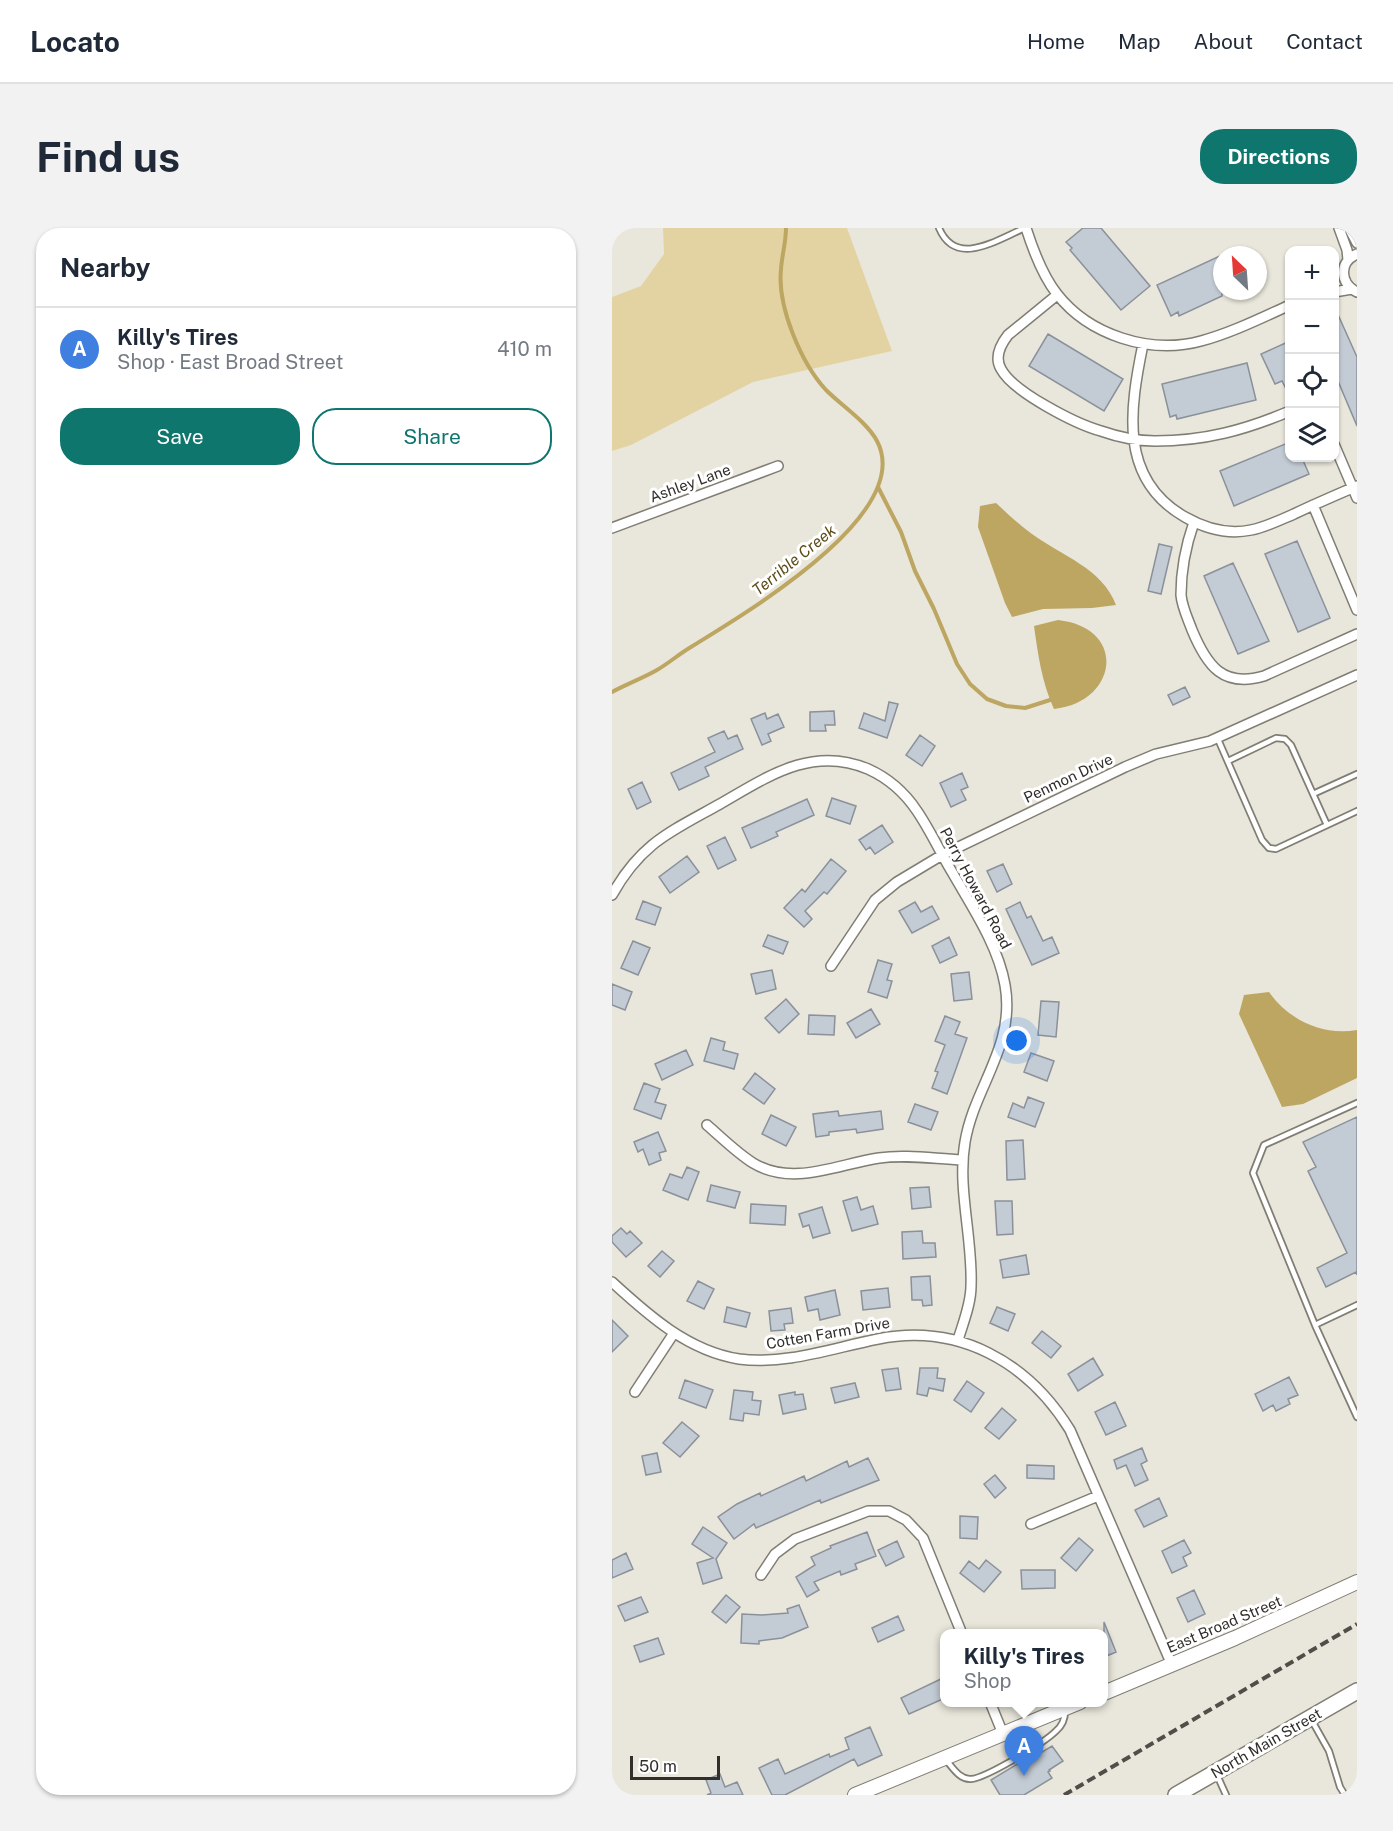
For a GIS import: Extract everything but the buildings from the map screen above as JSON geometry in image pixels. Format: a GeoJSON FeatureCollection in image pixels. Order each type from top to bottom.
{"type":"FeatureCollection","features":[{"type":"Feature","properties":{"kind":"main road","name":"East Broad Street"},"geometry":{"type":"LineString","coordinates":[[1108,1691],[1318,1602],[1357,1582]]}},
{"type":"Feature","properties":{"kind":"main road","name":"North Main Street"},"geometry":{"type":"LineString","coordinates":[[1176,1795],[1310,1718],[1355,1696]]}},
{"type":"Feature","properties":{"kind":"main road"},"geometry":{"type":"LineString","coordinates":[[855,1795],[1070,1707]]}},
{"type":"Feature","properties":{"kind":"street"},"geometry":{"type":"LineString","coordinates":[[1025,228],[1041,267],[1057,295],[1076,313],[1098,328],[1116,336],[1143,344],[1173,346],[1201,341],[1285,307]]}},
{"type":"Feature","properties":{"kind":"street"},"geometry":{"type":"LineString","coordinates":[[1339,228],[1347,250],[1347,260],[1339,275]]}},
{"type":"Feature","properties":{"kind":"street"},"geometry":{"type":"LineString","coordinates":[[1349,228],[1357,243]]}},
{"type":"Feature","properties":{"kind":"street"},"geometry":{"type":"LineString","coordinates":[[1347,260],[1357,254]]}},
{"type":"Feature","properties":{"kind":"street"},"geometry":{"type":"LineString","coordinates":[[1343,271],[1346,283],[1354,291]]}},
{"type":"Feature","properties":{"kind":"street"},"geometry":{"type":"LineString","coordinates":[[1339,292],[1354,291]]}},
{"type":"Feature","properties":{"kind":"street"},"geometry":{"type":"LineString","coordinates":[[1057,295],[1008,335],[999,351],[1000,368],[1022,390],[1043,404],[1100,431],[1133,439],[1155,441],[1225,435],[1285,413]]}},
{"type":"Feature","properties":{"kind":"street"},"geometry":{"type":"LineString","coordinates":[[1143,344],[1134,404],[1133,439],[1148,483],[1162,500],[1194,522],[1220,531],[1252,530],[1355,487]]}},
{"type":"Feature","properties":{"kind":"street"},"geometry":{"type":"LineString","coordinates":[[1339,453],[1355,487],[1357,498]]}},
{"type":"Feature","properties":{"kind":"street","name":"Ashley Lane"},"geometry":{"type":"LineString","coordinates":[[612,528],[778,466]]}},
{"type":"Feature","properties":{"kind":"street"},"geometry":{"type":"LineString","coordinates":[[1313,505],[1357,610]]}},
{"type":"Feature","properties":{"kind":"street"},"geometry":{"type":"LineString","coordinates":[[1194,522],[1187,542],[1181,596],[1184,611],[1197,643],[1210,663],[1221,674],[1235,680],[1249,680],[1264,676],[1357,634]]}},
{"type":"Feature","properties":{"kind":"street","name":"Penmon Drive"},"geometry":{"type":"LineString","coordinates":[[831,966],[875,900],[897,882],[942,855],[1125,767],[1156,754],[1195,746],[1357,675]]}},
{"type":"Feature","properties":{"kind":"street","name":"Perry Howard Road"},"geometry":{"type":"LineString","coordinates":[[612,896],[624,873],[660,838],[763,779],[779,771],[808,762],[824,760],[858,765],[896,787],[916,810],[994,950],[1006,986],[1008,1008],[1004,1034],[965,1138],[962,1160],[971,1286],[958,1340]]}},
{"type":"Feature","properties":{"kind":"street"},"geometry":{"type":"LineString","coordinates":[[707,1125],[752,1162],[763,1168],[785,1174],[814,1172],[881,1158],[962,1160]]}},
{"type":"Feature","properties":{"kind":"street","name":"Cotten Farm Drive"},"geometry":{"type":"LineString","coordinates":[[612,1282],[674,1334],[737,1359],[801,1357],[879,1338],[920,1335],[958,1340],[998,1357],[1031,1380],[1046,1395],[1070,1430],[1172,1665]]}},
{"type":"Feature","properties":{"kind":"street"},"geometry":{"type":"LineString","coordinates":[[635,1392],[674,1334]]}},
{"type":"Feature","properties":{"kind":"street"},"geometry":{"type":"LineString","coordinates":[[1031,1524],[1098,1496]]}},
{"type":"Feature","properties":{"kind":"street"},"geometry":{"type":"LineString","coordinates":[[761,1575],[775,1554],[795,1539],[868,1511],[889,1511],[906,1520],[922,1538],[960,1629]]}},
{"type":"Feature","properties":{"kind":"street"},"geometry":{"type":"LineString","coordinates":[[992,1707],[1003,1734]]}},
{"type":"Feature","properties":{"kind":"lane"},"geometry":{"type":"LineString","coordinates":[[939,228],[947,243],[964,250],[976,248],[1025,228]]}},
{"type":"Feature","properties":{"kind":"lane"},"geometry":{"type":"LineString","coordinates":[[1217,737],[1262,840],[1269,848],[1276,849],[1357,811]]}},
{"type":"Feature","properties":{"kind":"lane"},"geometry":{"type":"LineString","coordinates":[[1228,761],[1276,738],[1285,739],[1291,745],[1328,825]]}},
{"type":"Feature","properties":{"kind":"lane"},"geometry":{"type":"LineString","coordinates":[[1313,794],[1357,774]]}},
{"type":"Feature","properties":{"kind":"lane"},"geometry":{"type":"LineString","coordinates":[[1357,1102],[1264,1145],[1253,1173],[1315,1325],[1357,1417]]}},
{"type":"Feature","properties":{"kind":"lane"},"geometry":{"type":"LineString","coordinates":[[1315,1325],[1357,1305]]}},
{"type":"Feature","properties":{"kind":"lane"},"geometry":{"type":"LineString","coordinates":[[944,1758],[960,1776],[969,1780],[979,1777],[1020,1756],[1055,1732],[1062,1724],[1066,1709]]}},
{"type":"Feature","properties":{"kind":"lane"},"geometry":{"type":"LineString","coordinates":[[1310,1718],[1329,1751],[1340,1788],[1346,1795]]}},
{"type":"Feature","properties":{"kind":"lane"},"geometry":{"type":"LineString","coordinates":[[1216,1772],[1226,1795]]}},
{"type":"Feature","properties":{"kind":"shaded area"},"geometry":{"type":"Polygon","coordinates":[[[663,228],[847,228],[892,351],[753,382],[631,445],[612,451],[612,297],[641,286],[664,254],[663,228]]]}},
{"type":"Feature","properties":{"kind":"shaded area"},"geometry":{"type":"Polygon","coordinates":[[[996,503],[1027,531],[1091,572],[1110,592],[1116,605],[1043,609],[1012,617],[978,527],[980,506],[996,503]]]}},
{"type":"Feature","properties":{"kind":"shaded area"},"geometry":{"type":"Polygon","coordinates":[[[1058,620],[1081,626],[1096,636],[1105,650],[1106,665],[1102,680],[1091,694],[1075,704],[1054,709],[1043,679],[1034,626],[1058,620]]]}},
{"type":"Feature","properties":{"kind":"shaded area"},"geometry":{"type":"Polygon","coordinates":[[[1269,992],[1286,1011],[1307,1024],[1331,1031],[1357,1030],[1357,1078],[1303,1104],[1282,1107],[1239,1014],[1244,995],[1269,992]]]}},
{"type":"Feature","properties":{"kind":"waterway","name":"Terrible Creek"},"geometry":{"type":"LineString","coordinates":[[612,692],[661,667],[782,588],[848,531],[871,500],[882,470],[877,441],[867,427],[817,379],[800,350],[787,316],[781,284],[786,228]]}},
{"type":"Feature","properties":{"kind":"waterway"},"geometry":{"type":"LineString","coordinates":[[878,487],[901,532],[915,571],[957,664],[970,684],[987,699],[1006,706],[1025,708],[1050,700]]}},
{"type":"Feature","properties":{"kind":"railway"},"geometry":{"type":"LineString","coordinates":[[1064,1795],[1357,1624]]}},
{"type":"Feature","properties":{"kind":"place","name":"Killy's Tires"},"geometry":{"type":"Point","coordinates":[1024,1776]}}]}
